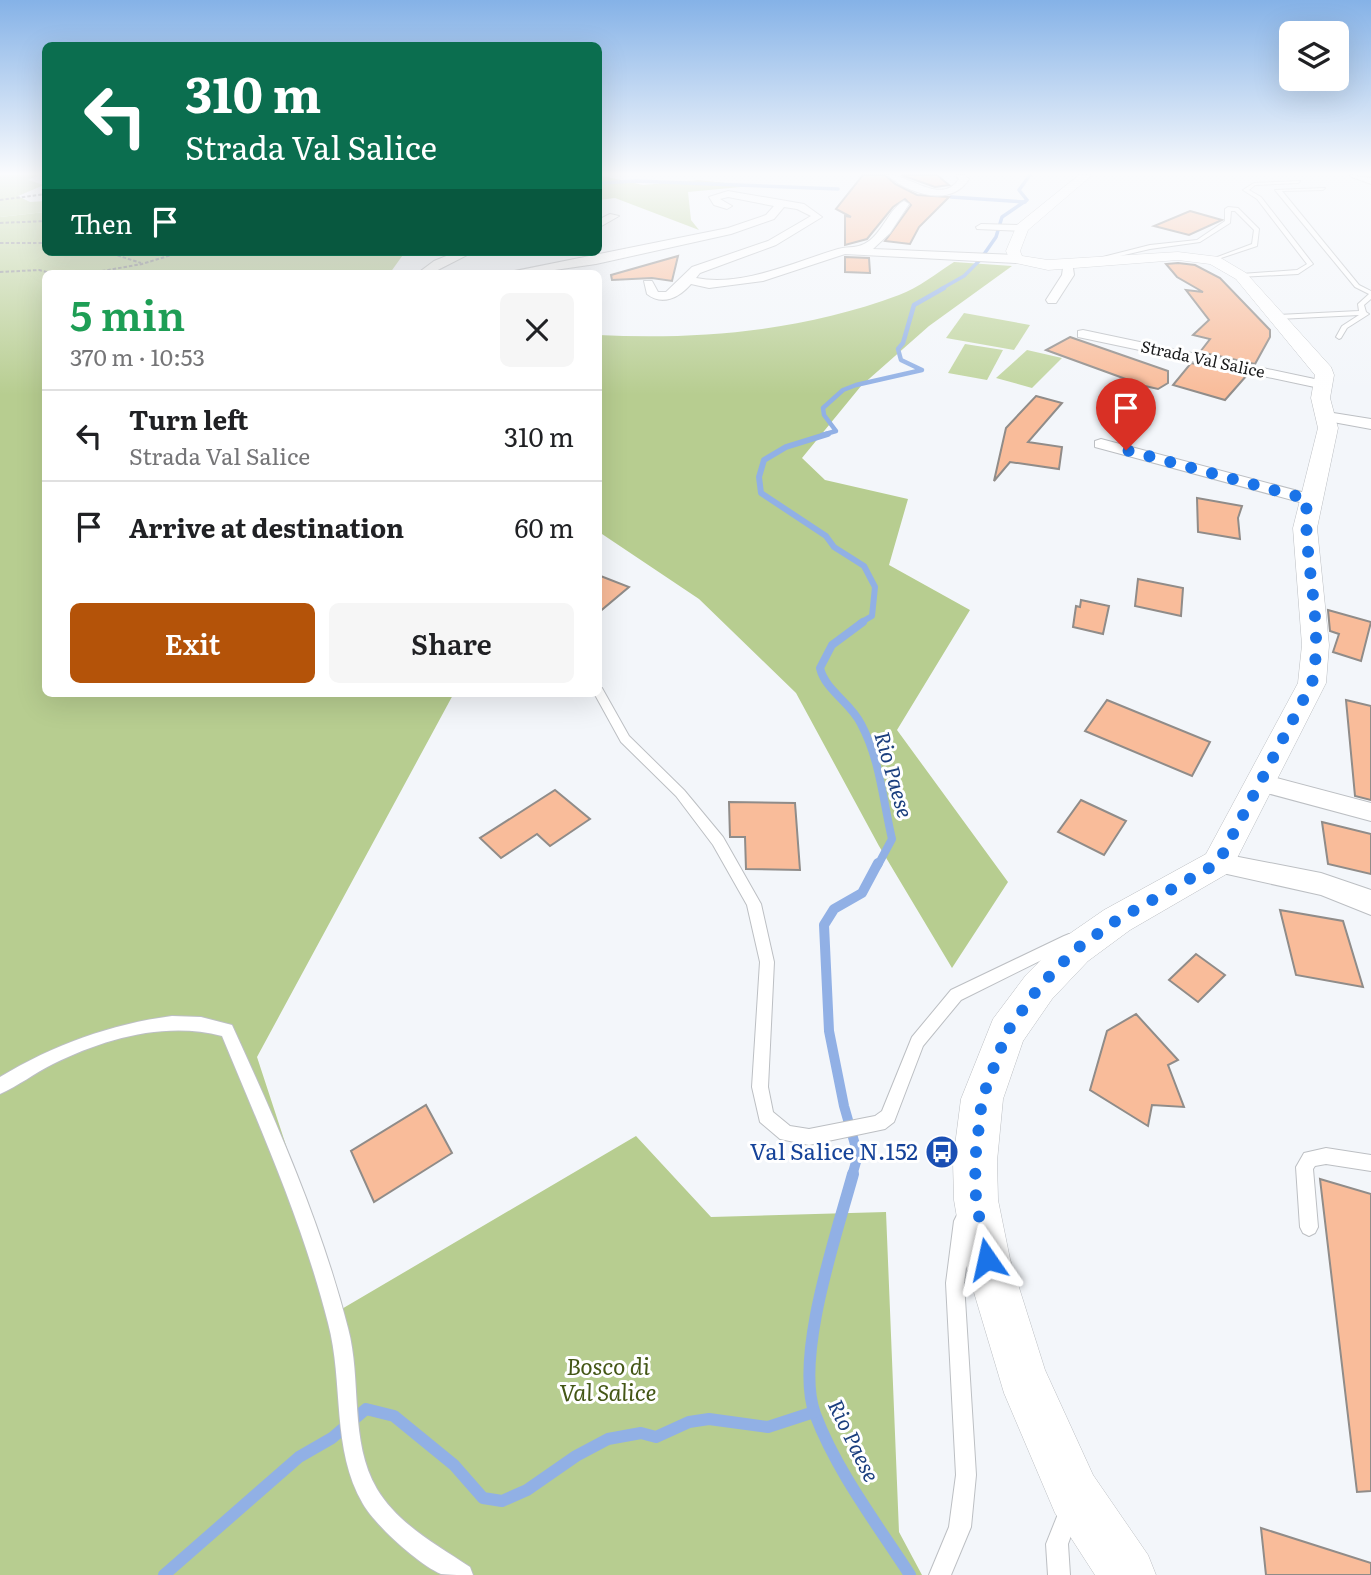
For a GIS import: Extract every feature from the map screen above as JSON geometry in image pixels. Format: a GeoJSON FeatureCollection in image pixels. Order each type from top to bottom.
{"type":"FeatureCollection","features":[{"type":"Feature","properties":{"kind":"street"},"geometry":{"type":"LineString","coordinates":[[531,270],[650,248]]}},
{"type":"Feature","properties":{"kind":"street"},"geometry":{"type":"LineString","coordinates":[[648,284],[648,288],[660,297],[679,292],[696,270],[757,248]]}},
{"type":"Feature","properties":{"kind":"street"},"geometry":{"type":"LineString","coordinates":[[861,250],[865,248]]}},
{"type":"Feature","properties":{"kind":"street"},"geometry":{"type":"LineString","coordinates":[[1014,248],[1016,259]]}},
{"type":"Feature","properties":{"kind":"street"},"geometry":{"type":"LineString","coordinates":[[688,280],[709,284],[763,277],[826,254],[861,250],[1016,259],[1027,263],[1075,264],[1178,256],[1214,260],[1241,276],[1324,371],[1320,402],[1327,417],[1324,445],[1307,499],[1305,528],[1318,658],[1312,683],[1218,863],[1117,920],[1075,950],[1039,987],[1007,1032],[982,1099],[975,1161],[976,1200],[987,1259],[1022,1375],[1074,1494],[1128,1575]]}},
{"type":"Feature","properties":{"kind":"street"},"geometry":{"type":"LineString","coordinates":[[428,270],[456,256]]}},
{"type":"Feature","properties":{"kind":"street"},"geometry":{"type":"LineString","coordinates":[[1052,300],[1075,264]]}},
{"type":"Feature","properties":{"kind":"street","name":"Strada Val Salice"},"geometry":{"type":"LineString","coordinates":[[1083,334],[1324,385]]}},
{"type":"Feature","properties":{"kind":"street"},"geometry":{"type":"LineString","coordinates":[[1327,417],[1371,424]]}},
{"type":"Feature","properties":{"kind":"street"},"geometry":{"type":"LineString","coordinates":[[1101,444],[1307,499]]}},
{"type":"Feature","properties":{"kind":"street"},"geometry":{"type":"LineString","coordinates":[[1261,783],[1371,812]]}},
{"type":"Feature","properties":{"kind":"street"},"geometry":{"type":"LineString","coordinates":[[1218,863],[1319,885],[1364,899],[1371,904]]}},
{"type":"Feature","properties":{"kind":"lane"},"geometry":{"type":"LineString","coordinates":[[1075,264],[1143,248]]}},
{"type":"Feature","properties":{"kind":"lane"},"geometry":{"type":"LineString","coordinates":[[1214,260],[1245,248]]}},
{"type":"Feature","properties":{"kind":"lane"},"geometry":{"type":"LineString","coordinates":[[1241,276],[1298,272],[1310,264],[1298,248]]}},
{"type":"Feature","properties":{"kind":"lane"},"geometry":{"type":"LineString","coordinates":[[1326,248],[1357,286],[1371,295],[1361,304],[1363,313],[1367,316],[1344,327],[1339,337]]}},
{"type":"Feature","properties":{"kind":"lane"},"geometry":{"type":"LineString","coordinates":[[1278,317],[1363,313]]}},
{"type":"Feature","properties":{"kind":"lane"},"geometry":{"type":"LineString","coordinates":[[601,697],[625,739],[680,793],[718,841],[754,904],[767,962],[760,1087],[766,1116],[786,1133],[809,1137],[879,1123],[888,1116],[917,1042],[956,995],[1062,943],[1117,920]]}},
{"type":"Feature","properties":{"kind":"lane"},"geometry":{"type":"LineString","coordinates":[[0,1086],[57,1052],[140,1027],[180,1023],[216,1025],[227,1030],[324,1272],[340,1334],[351,1409],[351,1439],[363,1484],[386,1522],[462,1575]]}},
{"type":"Feature","properties":{"kind":"lane"},"geometry":{"type":"LineString","coordinates":[[1309,1227],[1304,1167],[1310,1159],[1326,1156],[1371,1163]]}},
{"type":"Feature","properties":{"kind":"lane"},"geometry":{"type":"LineString","coordinates":[[940,1575],[960,1527],[966,1475],[955,1283],[961,1225],[976,1200]]}},
{"type":"Feature","properties":{"kind":"lane"},"geometry":{"type":"LineString","coordinates":[[1059,1575],[1057,1544],[1074,1494]]}},
{"type":"Feature","properties":{"kind":"path"},"geometry":{"type":"LineString","coordinates":[[119,256],[142,264]]}},
{"type":"Feature","properties":{"kind":"path"},"geometry":{"type":"LineString","coordinates":[[108,270],[168,256]]}},
{"type":"Feature","properties":{"kind":"path"},"geometry":{"type":"LineString","coordinates":[[0,272],[42,271]]}},
{"type":"Feature","properties":{"kind":"green space","name":"Bosco di Val Salice"},"geometry":{"type":"Polygon","coordinates":[[[0,248],[42,248],[42,256],[402,256],[392,270],[42,270],[42,697],[452,697],[257,1057],[340,1310],[636,1136],[711,1217],[886,1212],[899,1532],[922,1575],[0,1575],[0,248]]]}},
{"type":"Feature","properties":{"kind":"green space"},"geometry":{"type":"Polygon","coordinates":[[[954,262],[1012,266],[929,326],[861,386],[802,458],[825,480],[908,499],[889,565],[970,610],[897,730],[1008,882],[952,968],[879,846],[796,693],[699,599],[602,534],[602,335],[713,334],[788,325],[863,307],[906,292],[954,262]]]}},
{"type":"Feature","properties":{"kind":"green space"},"geometry":{"type":"Polygon","coordinates":[[[964,313],[1030,325],[1014,350],[946,338],[964,313]]]}},
{"type":"Feature","properties":{"kind":"green space"},"geometry":{"type":"Polygon","coordinates":[[[965,344],[1003,350],[987,380],[948,373],[965,344]]]}},
{"type":"Feature","properties":{"kind":"green space"},"geometry":{"type":"Polygon","coordinates":[[[1027,350],[1062,358],[1032,388],[996,378],[1027,350]]]}},
{"type":"Feature","properties":{"kind":"building"},"geometry":{"type":"Polygon","coordinates":[[[678,256],[672,281],[652,278],[612,280],[611,275],[678,256]]]}},
{"type":"Feature","properties":{"kind":"building"},"geometry":{"type":"Polygon","coordinates":[[[845,257],[869,258],[870,273],[845,272],[845,257]]]}},
{"type":"Feature","properties":{"kind":"building"},"geometry":{"type":"Polygon","coordinates":[[[1166,264],[1195,265],[1220,278],[1270,330],[1270,337],[1255,364],[1200,352],[1210,339],[1193,335],[1209,320],[1186,290],[1203,292],[1177,277],[1166,264]]]}},
{"type":"Feature","properties":{"kind":"building"},"geometry":{"type":"Polygon","coordinates":[[[1070,337],[1168,371],[1168,383],[1158,389],[1145,386],[1046,350],[1070,337]]]}},
{"type":"Feature","properties":{"kind":"building"},"geometry":{"type":"Polygon","coordinates":[[[1191,363],[1247,375],[1225,400],[1173,385],[1191,363]]]}},
{"type":"Feature","properties":{"kind":"building"},"geometry":{"type":"Polygon","coordinates":[[[1036,396],[1062,403],[1028,442],[1062,447],[1059,469],[1010,462],[994,481],[1006,428],[1036,396]]]}},
{"type":"Feature","properties":{"kind":"building"},"geometry":{"type":"Polygon","coordinates":[[[1197,498],[1242,506],[1238,518],[1240,539],[1198,532],[1197,498]]]}},
{"type":"Feature","properties":{"kind":"building"},"geometry":{"type":"Polygon","coordinates":[[[602,577],[629,587],[602,610],[602,577]]]}},
{"type":"Feature","properties":{"kind":"building"},"geometry":{"type":"Polygon","coordinates":[[[1138,579],[1183,588],[1181,616],[1135,606],[1138,579]]]}},
{"type":"Feature","properties":{"kind":"building"},"geometry":{"type":"Polygon","coordinates":[[[1081,600],[1109,606],[1103,634],[1073,627],[1076,606],[1080,607],[1081,600]]]}},
{"type":"Feature","properties":{"kind":"building"},"geometry":{"type":"Polygon","coordinates":[[[1328,610],[1371,622],[1361,661],[1333,652],[1339,634],[1330,631],[1328,610]]]}},
{"type":"Feature","properties":{"kind":"building"},"geometry":{"type":"Polygon","coordinates":[[[1107,700],[1210,742],[1192,776],[1085,731],[1107,700]]]}},
{"type":"Feature","properties":{"kind":"building"},"geometry":{"type":"Polygon","coordinates":[[[1346,700],[1371,706],[1371,800],[1355,796],[1346,700]]]}},
{"type":"Feature","properties":{"kind":"building"},"geometry":{"type":"Polygon","coordinates":[[[555,790],[590,819],[550,846],[537,834],[501,858],[480,838],[555,790]]]}},
{"type":"Feature","properties":{"kind":"building"},"geometry":{"type":"Polygon","coordinates":[[[1081,800],[1126,821],[1104,855],[1058,832],[1081,800]]]}},
{"type":"Feature","properties":{"kind":"building"},"geometry":{"type":"Polygon","coordinates":[[[729,802],[795,803],[800,870],[746,869],[745,837],[730,837],[729,802]]]}},
{"type":"Feature","properties":{"kind":"building"},"geometry":{"type":"Polygon","coordinates":[[[1322,822],[1371,834],[1371,874],[1328,864],[1322,822]]]}},
{"type":"Feature","properties":{"kind":"building"},"geometry":{"type":"Polygon","coordinates":[[[1280,910],[1343,921],[1363,987],[1296,975],[1280,910]]]}},
{"type":"Feature","properties":{"kind":"building"},"geometry":{"type":"Polygon","coordinates":[[[1196,954],[1225,975],[1198,1002],[1169,980],[1196,954]]]}},
{"type":"Feature","properties":{"kind":"building"},"geometry":{"type":"Polygon","coordinates":[[[1136,1014],[1178,1060],[1168,1065],[1184,1107],[1152,1105],[1148,1126],[1090,1090],[1107,1031],[1136,1014]]]}},
{"type":"Feature","properties":{"kind":"building"},"geometry":{"type":"Polygon","coordinates":[[[426,1105],[452,1153],[374,1202],[351,1151],[426,1105]]]}},
{"type":"Feature","properties":{"kind":"building"},"geometry":{"type":"Polygon","coordinates":[[[1320,1179],[1371,1194],[1371,1491],[1357,1492],[1320,1179]]]}},
{"type":"Feature","properties":{"kind":"building"},"geometry":{"type":"Polygon","coordinates":[[[1261,1528],[1371,1563],[1371,1575],[1266,1575],[1261,1528]]]}},
{"type":"Feature","properties":{"kind":"waterway","name":"Rio Paese"},"geometry":{"type":"LineString","coordinates":[[941,289],[964,276],[988,248]]}},
{"type":"Feature","properties":{"kind":"waterway","name":"Rio Paese"},"geometry":{"type":"LineString","coordinates":[[822,435],[836,431],[824,415],[823,408],[843,390],[922,370],[901,360],[898,349],[903,343],[914,305],[944,288]]}},
{"type":"Feature","properties":{"kind":"waterway","name":"Rio Paese"},"geometry":{"type":"LineString","coordinates":[[828,434],[786,447],[764,460],[759,477],[761,493],[826,536],[834,547],[864,566],[875,587],[872,616],[860,623]]}},
{"type":"Feature","properties":{"kind":"waterway","name":"Rio Paese"},"geometry":{"type":"LineString","coordinates":[[863,622],[832,645],[820,668],[827,683],[857,716],[873,751],[892,839],[878,865]]}},
{"type":"Feature","properties":{"kind":"waterway","name":"Rio Paese"},"geometry":{"type":"LineString","coordinates":[[852,1176],[858,1155],[844,1106],[829,1031],[824,925],[834,909],[862,893],[878,863]]}},
{"type":"Feature","properties":{"kind":"waterway","name":"Rio Paese"},"geometry":{"type":"LineString","coordinates":[[853,1174],[820,1295],[810,1361],[810,1390],[815,1414],[834,1456],[910,1575]]}},
{"type":"Feature","properties":{"kind":"waterway"},"geometry":{"type":"LineString","coordinates":[[164,1575],[299,1457],[332,1438],[366,1409],[394,1416],[454,1465],[483,1498],[502,1501],[527,1490],[576,1456],[608,1439],[641,1433],[656,1437],[689,1422],[709,1419],[768,1427],[814,1412]]}},
{"type":"Feature","properties":{"kind":"place","name":"Val Salice N.152"},"geometry":{"type":"Point","coordinates":[942,1152]}},
{"type":"Feature","properties":{"kind":"route"},"geometry":{"type":"LineString","coordinates":[[987,1259],[976,1200],[975,1161],[982,1099],[1007,1032],[1039,987],[1075,950],[1117,920],[1218,863],[1312,683],[1318,658],[1305,528],[1307,499],[1126,450]]}}]}
